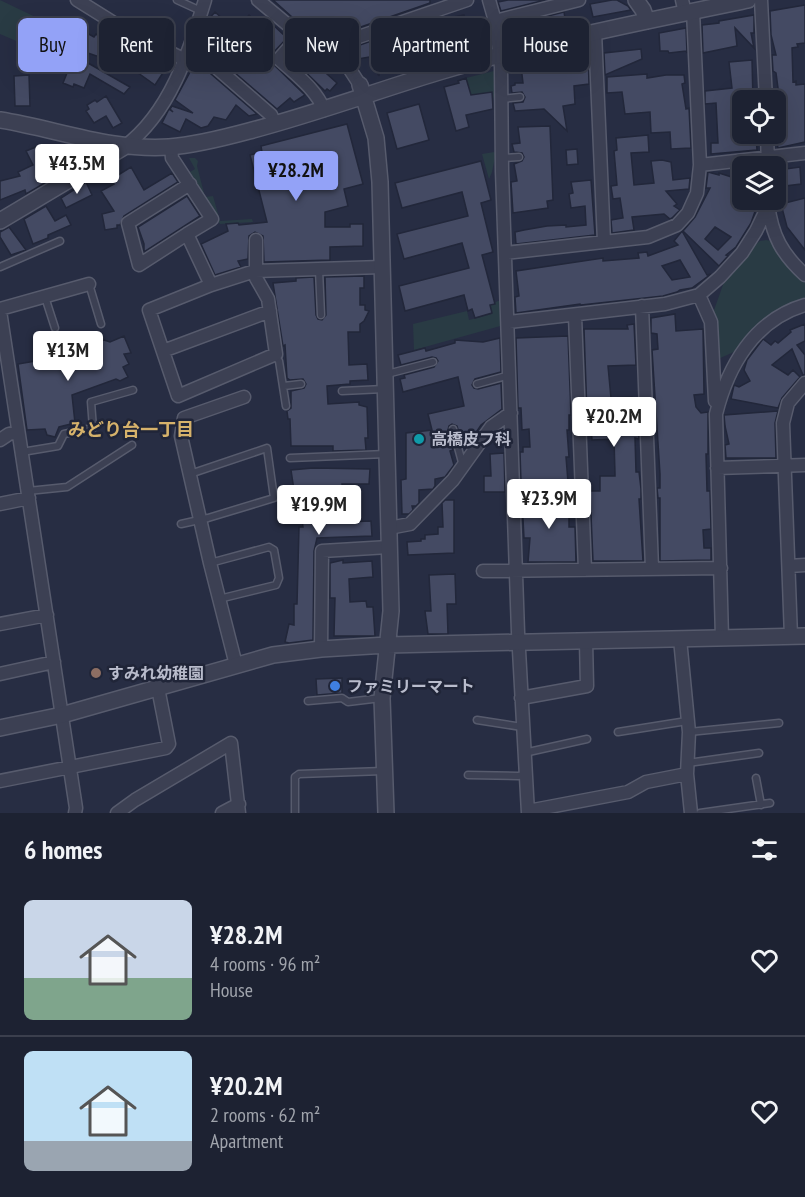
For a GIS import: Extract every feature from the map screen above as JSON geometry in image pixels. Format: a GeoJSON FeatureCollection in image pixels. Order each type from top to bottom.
{"type":"FeatureCollection","features":[{"type":"Feature","properties":{"kind":"street"},"geometry":{"type":"LineString","coordinates":[[0,221],[124,147],[140,135],[163,102],[185,60],[122,28],[77,0]]}},
{"type":"Feature","properties":{"kind":"street"},"geometry":{"type":"LineString","coordinates":[[258,0],[300,35],[279,59],[314,92],[320,99],[324,110]]}},
{"type":"Feature","properties":{"kind":"street"},"geometry":{"type":"LineString","coordinates":[[386,813],[382,698],[391,611],[377,147],[373,121],[362,91],[336,48],[338,44],[467,0]]}},
{"type":"Feature","properties":{"kind":"street"},"geometry":{"type":"LineString","coordinates":[[489,0],[495,21],[499,56],[522,727],[528,812],[628,792],[646,782],[687,768]]}},
{"type":"Feature","properties":{"kind":"street"},"geometry":{"type":"LineString","coordinates":[[495,21],[579,0]]}},
{"type":"Feature","properties":{"kind":"street"},"geometry":{"type":"LineString","coordinates":[[636,0],[647,21]]}},
{"type":"Feature","properties":{"kind":"street"},"geometry":{"type":"LineString","coordinates":[[0,120],[124,147],[171,147],[219,139],[275,124],[324,110],[362,91],[647,21],[687,8],[748,0]]}},
{"type":"Feature","properties":{"kind":"street"},"geometry":{"type":"LineString","coordinates":[[761,0],[766,90]]}},
{"type":"Feature","properties":{"kind":"street"},"geometry":{"type":"LineString","coordinates":[[505,253],[648,237],[677,225],[688,213],[697,193],[700,165],[687,8]]}},
{"type":"Feature","properties":{"kind":"street"},"geometry":{"type":"LineString","coordinates":[[595,32],[604,242]]}},
{"type":"Feature","properties":{"kind":"street"},"geometry":{"type":"LineString","coordinates":[[221,72],[271,115],[275,124]]}},
{"type":"Feature","properties":{"kind":"street"},"geometry":{"type":"LineString","coordinates":[[171,147],[171,158],[190,184],[212,219],[139,265],[128,223],[190,184]]}},
{"type":"Feature","properties":{"kind":"street"},"geometry":{"type":"LineString","coordinates":[[786,158],[805,153]]}},
{"type":"Feature","properties":{"kind":"street"},"geometry":{"type":"LineString","coordinates":[[700,165],[732,164]]}},
{"type":"Feature","properties":{"kind":"street"},"geometry":{"type":"LineString","coordinates":[[509,322],[665,304],[699,295],[742,253],[756,231],[765,210]]}},
{"type":"Feature","properties":{"kind":"street"},"geometry":{"type":"LineString","coordinates":[[769,210],[775,237],[787,257],[805,276]]}},
{"type":"Feature","properties":{"kind":"street"},"geometry":{"type":"LineString","coordinates":[[187,234],[211,285]]}},
{"type":"Feature","properties":{"kind":"street"},"geometry":{"type":"LineString","coordinates":[[256,240],[255,272],[268,299],[277,352],[275,356],[178,396],[149,310],[211,285],[255,272],[382,267]]}},
{"type":"Feature","properties":{"kind":"street"},"geometry":{"type":"LineString","coordinates":[[74,813],[76,808],[70,766],[0,310],[89,284]]}},
{"type":"Feature","properties":{"kind":"street"},"geometry":{"type":"LineString","coordinates":[[699,295],[711,322],[722,638]]}},
{"type":"Feature","properties":{"kind":"street"},"geometry":{"type":"LineString","coordinates":[[716,414],[727,378],[739,354],[768,324],[783,314],[805,305]]}},
{"type":"Feature","properties":{"kind":"street"},"geometry":{"type":"LineString","coordinates":[[642,306],[652,568]]}},
{"type":"Feature","properties":{"kind":"street"},"geometry":{"type":"LineString","coordinates":[[163,351],[270,311]]}},
{"type":"Feature","properties":{"kind":"street"},"geometry":{"type":"LineString","coordinates":[[575,316],[585,570]]}},
{"type":"Feature","properties":{"kind":"street"},"geometry":{"type":"LineString","coordinates":[[0,729],[62,715],[273,655],[321,649],[387,645],[798,637],[789,566],[783,423],[789,403],[805,383]]}},
{"type":"Feature","properties":{"kind":"street"},"geometry":{"type":"LineString","coordinates":[[236,665],[181,436],[184,418],[244,397]]}},
{"type":"Feature","properties":{"kind":"street"},"geometry":{"type":"LineString","coordinates":[[389,528],[410,524],[463,467],[491,427],[512,413]]}},
{"type":"Feature","properties":{"kind":"street"},"geometry":{"type":"LineString","coordinates":[[0,440],[9,434],[18,432]]}},
{"type":"Feature","properties":{"kind":"street"},"geometry":{"type":"LineString","coordinates":[[717,468],[805,465]]}},
{"type":"Feature","properties":{"kind":"street"},"geometry":{"type":"LineString","coordinates":[[0,504],[28,495]]}},
{"type":"Feature","properties":{"kind":"street"},"geometry":{"type":"LineString","coordinates":[[321,649],[322,551],[389,547]]}},
{"type":"Feature","properties":{"kind":"street"},"geometry":{"type":"LineString","coordinates":[[789,566],[805,565]]}},
{"type":"Feature","properties":{"kind":"street"},"geometry":{"type":"LineString","coordinates":[[483,572],[721,568]]}},
{"type":"Feature","properties":{"kind":"street"},"geometry":{"type":"LineString","coordinates":[[0,624],[47,615]]}},
{"type":"Feature","properties":{"kind":"street"},"geometry":{"type":"LineString","coordinates":[[680,639],[688,727],[687,768],[691,813]]}},
{"type":"Feature","properties":{"kind":"street"},"geometry":{"type":"LineString","coordinates":[[521,698],[587,686],[586,641]]}},
{"type":"Feature","properties":{"kind":"street"},"geometry":{"type":"LineString","coordinates":[[0,674],[54,662]]}},
{"type":"Feature","properties":{"kind":"street"},"geometry":{"type":"LineString","coordinates":[[0,781],[166,748],[169,744],[158,688]]}},
{"type":"Feature","properties":{"kind":"street"},"geometry":{"type":"LineString","coordinates":[[117,813],[231,743],[239,808],[222,813]]}},
{"type":"Feature","properties":{"kind":"lane"},"geometry":{"type":"LineString","coordinates":[[177,0],[203,5]]}},
{"type":"Feature","properties":{"kind":"lane"},"geometry":{"type":"LineString","coordinates":[[501,99],[520,97]]}},
{"type":"Feature","properties":{"kind":"lane"},"geometry":{"type":"LineString","coordinates":[[503,158],[519,157]]}},
{"type":"Feature","properties":{"kind":"lane"},"geometry":{"type":"LineString","coordinates":[[0,267],[60,241]]}},
{"type":"Feature","properties":{"kind":"lane"},"geometry":{"type":"LineString","coordinates":[[319,270],[321,315]]}},
{"type":"Feature","properties":{"kind":"lane"},"geometry":{"type":"LineString","coordinates":[[89,284],[101,324]]}},
{"type":"Feature","properties":{"kind":"lane"},"geometry":{"type":"LineString","coordinates":[[45,297],[55,328]]}},
{"type":"Feature","properties":{"kind":"lane"},"geometry":{"type":"LineString","coordinates":[[275,356],[279,361],[286,406]]}},
{"type":"Feature","properties":{"kind":"lane"},"geometry":{"type":"LineString","coordinates":[[342,391],[385,382],[433,362]]}},
{"type":"Feature","properties":{"kind":"lane"},"geometry":{"type":"LineString","coordinates":[[477,384],[510,375]]}},
{"type":"Feature","properties":{"kind":"lane"},"geometry":{"type":"LineString","coordinates":[[284,386],[301,384]]}},
{"type":"Feature","properties":{"kind":"lane"},"geometry":{"type":"LineString","coordinates":[[21,452],[58,446],[64,434],[93,428],[91,402],[133,390]]}},
{"type":"Feature","properties":{"kind":"lane"},"geometry":{"type":"LineString","coordinates":[[453,429],[463,467]]}},
{"type":"Feature","properties":{"kind":"lane"},"geometry":{"type":"LineString","coordinates":[[28,495],[67,487],[132,445]]}},
{"type":"Feature","properties":{"kind":"lane"},"geometry":{"type":"LineString","coordinates":[[181,524],[274,498],[267,448],[189,474]]}},
{"type":"Feature","properties":{"kind":"lane"},"geometry":{"type":"LineString","coordinates":[[290,458],[386,454]]}},
{"type":"Feature","properties":{"kind":"lane"},"geometry":{"type":"LineString","coordinates":[[210,563],[269,547],[274,550],[279,578],[276,585],[219,599]]}},
{"type":"Feature","properties":{"kind":"lane"},"geometry":{"type":"LineString","coordinates":[[308,700],[342,698],[348,702],[382,698]]}},
{"type":"Feature","properties":{"kind":"lane"},"geometry":{"type":"LineString","coordinates":[[477,720],[522,727]]}},
{"type":"Feature","properties":{"kind":"lane"},"geometry":{"type":"LineString","coordinates":[[618,732],[779,723]]}},
{"type":"Feature","properties":{"kind":"lane"},"geometry":{"type":"LineString","coordinates":[[524,753],[587,740]]}},
{"type":"Feature","properties":{"kind":"lane"},"geometry":{"type":"LineString","coordinates":[[687,768],[759,753]]}},
{"type":"Feature","properties":{"kind":"lane"},"geometry":{"type":"LineString","coordinates":[[295,813],[295,777],[299,774],[385,771]]}},
{"type":"Feature","properties":{"kind":"lane"},"geometry":{"type":"LineString","coordinates":[[468,775],[518,776],[525,774]]}},
{"type":"Feature","properties":{"kind":"lane"},"geometry":{"type":"LineString","coordinates":[[756,778],[761,805]]}},
{"type":"Feature","properties":{"kind":"lane"},"geometry":{"type":"LineString","coordinates":[[700,813],[770,803]]}},
{"type":"Feature","properties":{"kind":"shaded area"},"geometry":{"type":"Polygon","coordinates":[[[0,0],[38,18],[18,18],[18,42],[0,34],[0,0]]]}},
{"type":"Feature","properties":{"kind":"shaded area"},"geometry":{"type":"Polygon","coordinates":[[[498,70],[496,109],[492,92],[469,97],[466,78],[498,70]]]}},
{"type":"Feature","properties":{"kind":"shaded area"},"geometry":{"type":"Polygon","coordinates":[[[496,153],[489,179],[482,154],[496,153]]]}},
{"type":"Feature","properties":{"kind":"shaded area"},"geometry":{"type":"Polygon","coordinates":[[[189,158],[195,158],[198,161],[197,166],[205,197],[213,196],[220,221],[252,219],[253,222],[220,224],[188,173],[195,169],[189,158]]]}},
{"type":"Feature","properties":{"kind":"shaded area"},"geometry":{"type":"Polygon","coordinates":[[[766,240],[771,241],[805,283],[805,297],[745,340],[736,351],[718,359],[713,313],[724,282],[754,246],[766,240]]]}},
{"type":"Feature","properties":{"kind":"shaded area"},"geometry":{"type":"Polygon","coordinates":[[[503,301],[504,325],[414,350],[413,324],[467,311],[469,320],[492,314],[488,306],[503,301]]]}},
{"type":"Feature","properties":{"kind":"building"},"geometry":{"type":"Polygon","coordinates":[[[273,0],[430,0],[430,3],[387,18],[371,18],[371,23],[359,28],[359,18],[293,18],[273,0]]]}},
{"type":"Feature","properties":{"kind":"building"},"geometry":{"type":"Polygon","coordinates":[[[545,0],[501,11],[498,2],[545,0]]]}},
{"type":"Feature","properties":{"kind":"building"},"geometry":{"type":"Polygon","coordinates":[[[617,0],[631,10],[593,17],[590,4],[617,0]]]}},
{"type":"Feature","properties":{"kind":"building"},"geometry":{"type":"Polygon","coordinates":[[[805,5],[805,43],[797,44],[798,47],[792,48],[793,82],[796,81],[796,85],[805,84],[805,142],[778,148],[777,144],[786,144],[786,90],[778,90],[776,73],[773,71],[772,55],[776,55],[771,35],[770,11],[805,5]]]}},
{"type":"Feature","properties":{"kind":"building"},"geometry":{"type":"Polygon","coordinates":[[[215,12],[222,18],[210,18],[215,12]]]}},
{"type":"Feature","properties":{"kind":"building"},"geometry":{"type":"Polygon","coordinates":[[[564,12],[565,18],[540,18],[564,12]]]}},
{"type":"Feature","properties":{"kind":"building"},"geometry":{"type":"Polygon","coordinates":[[[464,15],[464,18],[448,18],[464,15]]]}},
{"type":"Feature","properties":{"kind":"building"},"geometry":{"type":"Polygon","coordinates":[[[754,15],[754,33],[751,33],[754,48],[735,28],[737,46],[703,53],[702,25],[754,15]]]}},
{"type":"Feature","properties":{"kind":"building"},"geometry":{"type":"Polygon","coordinates":[[[273,25],[285,36],[285,40],[273,53],[273,25]]]}},
{"type":"Feature","properties":{"kind":"building"},"geometry":{"type":"Polygon","coordinates":[[[686,28],[687,53],[686,51],[669,53],[660,51],[659,33],[686,28]]]}},
{"type":"Feature","properties":{"kind":"building"},"geometry":{"type":"Polygon","coordinates":[[[87,33],[94,37],[96,34],[99,36],[99,57],[87,53],[87,33]]]}},
{"type":"Feature","properties":{"kind":"building"},"geometry":{"type":"Polygon","coordinates":[[[371,41],[371,61],[369,57],[359,59],[359,45],[371,41]]]}},
{"type":"Feature","properties":{"kind":"building"},"geometry":{"type":"Polygon","coordinates":[[[641,49],[642,59],[605,75],[604,53],[641,49]]]}},
{"type":"Feature","properties":{"kind":"building"},"geometry":{"type":"Polygon","coordinates":[[[752,60],[753,90],[732,90],[732,144],[757,144],[757,150],[711,154],[711,143],[718,143],[716,103],[705,104],[705,91],[732,88],[729,62],[752,60]]]}},
{"type":"Feature","properties":{"kind":"building"},"geometry":{"type":"Polygon","coordinates":[[[87,62],[99,69],[99,72],[104,72],[130,87],[124,94],[90,74],[84,88],[63,83],[67,72],[87,72],[87,62]]]}},
{"type":"Feature","properties":{"kind":"building"},"geometry":{"type":"Polygon","coordinates":[[[273,64],[305,95],[294,102],[290,98],[277,109],[234,72],[273,72],[273,64]]]}},
{"type":"Feature","properties":{"kind":"building"},"geometry":{"type":"Polygon","coordinates":[[[137,72],[163,72],[155,85],[137,72]]]}},
{"type":"Feature","properties":{"kind":"building"},"geometry":{"type":"Polygon","coordinates":[[[190,72],[209,72],[257,114],[249,116],[236,105],[226,120],[214,117],[208,126],[201,128],[186,119],[180,132],[162,123],[169,109],[173,112],[170,109],[172,106],[193,113],[175,100],[190,72]]]}},
{"type":"Feature","properties":{"kind":"building"},"geometry":{"type":"Polygon","coordinates":[[[305,72],[329,72],[327,74],[337,83],[330,91],[327,89],[325,91],[305,72]]]}},
{"type":"Feature","properties":{"kind":"building"},"geometry":{"type":"Polygon","coordinates":[[[522,72],[589,72],[589,84],[574,86],[575,104],[563,106],[567,131],[544,109],[515,111],[513,103],[523,102],[525,97],[522,92],[512,93],[511,86],[515,83],[523,83],[522,72]]]}},
{"type":"Feature","properties":{"kind":"building"},"geometry":{"type":"Polygon","coordinates":[[[647,74],[647,78],[684,75],[685,83],[682,84],[686,109],[689,108],[691,148],[671,149],[670,132],[651,133],[650,112],[625,114],[622,92],[607,93],[607,77],[647,74]]]}},
{"type":"Feature","properties":{"kind":"building"},"geometry":{"type":"Polygon","coordinates":[[[29,75],[30,106],[15,106],[14,76],[29,75]]]}},
{"type":"Feature","properties":{"kind":"building"},"geometry":{"type":"Polygon","coordinates":[[[466,78],[471,95],[492,92],[493,109],[466,115],[469,127],[456,131],[444,87],[459,83],[458,81],[466,78]]]}},
{"type":"Feature","properties":{"kind":"building"},"geometry":{"type":"Polygon","coordinates":[[[106,96],[122,123],[113,128],[106,116],[94,123],[86,111],[89,109],[87,105],[106,96]]]}},
{"type":"Feature","properties":{"kind":"building"},"geometry":{"type":"Polygon","coordinates":[[[419,104],[429,140],[397,149],[387,113],[419,104]]]}},
{"type":"Feature","properties":{"kind":"building"},"geometry":{"type":"Polygon","coordinates":[[[347,124],[363,184],[344,189],[348,206],[325,212],[325,227],[350,227],[350,224],[363,224],[363,246],[330,247],[330,260],[264,262],[263,236],[255,232],[249,236],[248,259],[238,261],[241,267],[215,275],[201,244],[228,231],[226,224],[267,222],[250,155],[262,152],[261,146],[347,124]]]}},
{"type":"Feature","properties":{"kind":"building"},"geometry":{"type":"Polygon","coordinates":[[[550,126],[553,200],[547,201],[548,208],[513,213],[511,182],[517,181],[514,164],[522,161],[524,157],[522,153],[514,152],[512,144],[520,143],[518,127],[550,126]]]}},
{"type":"Feature","properties":{"kind":"building"},"geometry":{"type":"Polygon","coordinates":[[[648,135],[649,152],[631,153],[634,185],[654,183],[651,161],[662,160],[671,162],[673,180],[690,178],[689,189],[666,191],[677,204],[674,206],[680,210],[672,218],[664,214],[632,217],[634,230],[612,233],[611,220],[623,218],[620,198],[613,199],[611,186],[617,185],[614,151],[617,150],[616,138],[648,135]]]}},
{"type":"Feature","properties":{"kind":"building"},"geometry":{"type":"Polygon","coordinates":[[[41,145],[43,148],[49,147],[54,164],[70,159],[74,166],[26,194],[25,190],[0,200],[0,181],[20,176],[18,172],[33,165],[26,151],[41,145]]]}},
{"type":"Feature","properties":{"kind":"building"},"geometry":{"type":"Polygon","coordinates":[[[577,149],[578,164],[567,165],[566,150],[577,149]]]}},
{"type":"Feature","properties":{"kind":"building"},"geometry":{"type":"Polygon","coordinates":[[[481,161],[491,200],[481,203],[493,252],[482,255],[495,304],[490,305],[492,313],[475,318],[472,309],[468,311],[464,295],[405,311],[399,286],[469,268],[462,243],[404,259],[397,234],[468,216],[462,192],[402,208],[395,183],[481,161]]]}},
{"type":"Feature","properties":{"kind":"building"},"geometry":{"type":"Polygon","coordinates":[[[131,167],[144,190],[172,173],[178,182],[124,216],[117,228],[105,230],[102,214],[114,211],[101,191],[114,184],[110,180],[131,167]]]}},
{"type":"Feature","properties":{"kind":"building"},"geometry":{"type":"Polygon","coordinates":[[[800,167],[801,184],[786,186],[786,169],[800,167]]]}},
{"type":"Feature","properties":{"kind":"building"},"geometry":{"type":"Polygon","coordinates":[[[708,172],[732,177],[732,210],[756,210],[751,223],[736,247],[726,255],[728,256],[719,266],[683,231],[695,217],[710,188],[706,188],[708,172]],[[715,227],[705,239],[718,250],[731,237],[715,227]]]}},
{"type":"Feature","properties":{"kind":"building"},"geometry":{"type":"Polygon","coordinates":[[[591,180],[595,235],[516,244],[515,232],[547,226],[586,225],[585,206],[571,208],[569,194],[573,193],[571,182],[591,180]]]}},
{"type":"Feature","properties":{"kind":"building"},"geometry":{"type":"Polygon","coordinates":[[[86,182],[92,195],[66,208],[61,198],[86,182]]]}},
{"type":"Feature","properties":{"kind":"building"},"geometry":{"type":"Polygon","coordinates":[[[187,196],[200,216],[144,252],[144,244],[138,227],[187,196]]]}},
{"type":"Feature","properties":{"kind":"building"},"geometry":{"type":"Polygon","coordinates":[[[805,198],[805,250],[787,227],[783,210],[786,210],[786,203],[805,198]]]}},
{"type":"Feature","properties":{"kind":"building"},"geometry":{"type":"Polygon","coordinates":[[[46,206],[55,221],[66,215],[71,225],[33,244],[24,219],[46,206]]]}},
{"type":"Feature","properties":{"kind":"building"},"geometry":{"type":"Polygon","coordinates":[[[9,227],[26,250],[11,255],[0,237],[0,232],[9,227]]]}},
{"type":"Feature","properties":{"kind":"building"},"geometry":{"type":"Polygon","coordinates":[[[682,231],[707,275],[711,274],[692,288],[663,296],[516,313],[515,297],[519,296],[516,271],[603,258],[603,261],[639,258],[638,253],[647,252],[648,256],[678,245],[674,241],[682,231]],[[680,260],[662,266],[672,280],[690,277],[680,260]]]}},
{"type":"Feature","properties":{"kind":"building"},"geometry":{"type":"Polygon","coordinates":[[[364,276],[364,288],[360,288],[360,305],[365,305],[365,310],[369,311],[360,324],[360,332],[348,332],[349,365],[367,364],[368,380],[327,386],[328,404],[359,402],[359,405],[367,407],[366,450],[333,451],[333,446],[291,446],[290,419],[288,419],[287,411],[291,408],[291,391],[304,388],[306,384],[303,379],[290,380],[287,378],[285,345],[283,346],[273,283],[314,277],[316,315],[322,320],[326,315],[325,277],[364,276]]]}},
{"type":"Feature","properties":{"kind":"building"},"geometry":{"type":"Polygon","coordinates":[[[675,314],[676,331],[703,329],[704,394],[694,395],[696,407],[701,413],[708,412],[708,454],[706,454],[711,529],[703,530],[704,548],[711,548],[711,560],[660,561],[660,498],[658,498],[657,488],[660,488],[660,474],[652,350],[658,349],[657,334],[651,333],[651,318],[675,314]]]}},
{"type":"Feature","properties":{"kind":"building"},"geometry":{"type":"Polygon","coordinates":[[[634,324],[636,365],[608,366],[611,398],[632,397],[633,400],[637,400],[639,439],[635,438],[636,472],[639,472],[641,489],[641,499],[639,499],[643,561],[593,561],[590,491],[600,491],[600,476],[615,476],[614,439],[592,440],[590,414],[587,414],[584,329],[628,329],[627,325],[634,324]]]}},
{"type":"Feature","properties":{"kind":"building"},"geometry":{"type":"Polygon","coordinates":[[[805,324],[805,341],[797,345],[805,355],[805,375],[792,349],[772,365],[788,375],[793,370],[800,377],[782,398],[778,408],[731,399],[734,385],[739,387],[750,381],[744,370],[747,360],[763,339],[771,345],[775,341],[778,343],[791,332],[790,330],[805,324]]]}},
{"type":"Feature","properties":{"kind":"building"},"geometry":{"type":"Polygon","coordinates":[[[124,336],[131,353],[124,354],[129,364],[123,367],[128,377],[72,395],[75,423],[59,427],[55,437],[47,435],[45,429],[27,430],[18,364],[41,360],[43,356],[61,354],[61,356],[104,340],[110,342],[124,336]]]}},
{"type":"Feature","properties":{"kind":"building"},"geometry":{"type":"Polygon","coordinates":[[[568,336],[571,415],[569,415],[569,430],[567,430],[568,482],[521,482],[520,452],[523,452],[523,447],[530,447],[529,429],[522,430],[521,408],[518,408],[516,338],[568,336]]]}},
{"type":"Feature","properties":{"kind":"building"},"geometry":{"type":"Polygon","coordinates":[[[500,338],[501,372],[475,379],[472,385],[478,389],[501,383],[502,409],[481,425],[467,446],[463,447],[457,426],[452,424],[449,426],[453,450],[450,451],[454,465],[445,477],[435,479],[433,489],[419,490],[419,503],[412,506],[413,510],[409,514],[402,514],[401,480],[406,479],[406,433],[432,430],[428,414],[464,406],[458,377],[403,392],[400,379],[405,378],[404,375],[434,367],[438,361],[432,357],[401,365],[398,355],[425,348],[426,351],[455,343],[455,340],[483,342],[500,338]]]}},
{"type":"Feature","properties":{"kind":"building"},"geometry":{"type":"Polygon","coordinates":[[[778,411],[775,423],[776,458],[726,458],[725,445],[729,444],[724,415],[778,411]]]}},
{"type":"Feature","properties":{"kind":"building"},"geometry":{"type":"Polygon","coordinates":[[[504,453],[505,492],[484,492],[484,476],[491,476],[490,454],[504,453]]]}},
{"type":"Feature","properties":{"kind":"building"},"geometry":{"type":"Polygon","coordinates":[[[370,469],[369,484],[342,484],[343,493],[314,494],[318,523],[371,521],[372,536],[317,538],[314,551],[313,640],[289,643],[285,642],[289,624],[294,625],[294,604],[297,604],[299,527],[303,527],[298,490],[294,490],[291,470],[370,469]]]}},
{"type":"Feature","properties":{"kind":"building"},"geometry":{"type":"Polygon","coordinates":[[[574,499],[574,508],[569,510],[569,527],[575,527],[576,562],[528,562],[530,538],[524,538],[522,500],[574,499]]]}},
{"type":"Feature","properties":{"kind":"building"},"geometry":{"type":"Polygon","coordinates":[[[445,500],[454,500],[454,553],[408,555],[407,542],[421,541],[425,539],[425,535],[438,534],[438,527],[443,527],[442,503],[445,500]]]}},
{"type":"Feature","properties":{"kind":"building"},"geometry":{"type":"Polygon","coordinates":[[[343,560],[343,563],[372,561],[373,577],[349,579],[350,602],[366,601],[367,607],[373,607],[375,636],[334,636],[335,598],[330,598],[330,563],[343,560]]]}},
{"type":"Feature","properties":{"kind":"building"},"geometry":{"type":"Polygon","coordinates":[[[455,574],[456,604],[447,604],[448,634],[428,634],[425,611],[431,611],[429,575],[455,574]]]}},
{"type":"Feature","properties":{"kind":"building"},"geometry":{"type":"Polygon","coordinates":[[[342,678],[342,693],[317,695],[316,679],[342,678]]]}},
{"type":"Feature","properties":{"kind":"place","name":"高橋皮フ科"},"geometry":{"type":"Point","coordinates":[419,439]}},
{"type":"Feature","properties":{"kind":"place","name":"すみれ幼稚園"},"geometry":{"type":"Point","coordinates":[96,673]}},
{"type":"Feature","properties":{"kind":"place","name":"ファミリーマート"},"geometry":{"type":"Point","coordinates":[335,686]}},
{"type":"Feature","properties":{"kind":"district","name":"みどり台一丁目"},"geometry":{"type":"Point","coordinates":[131,429]}}]}
